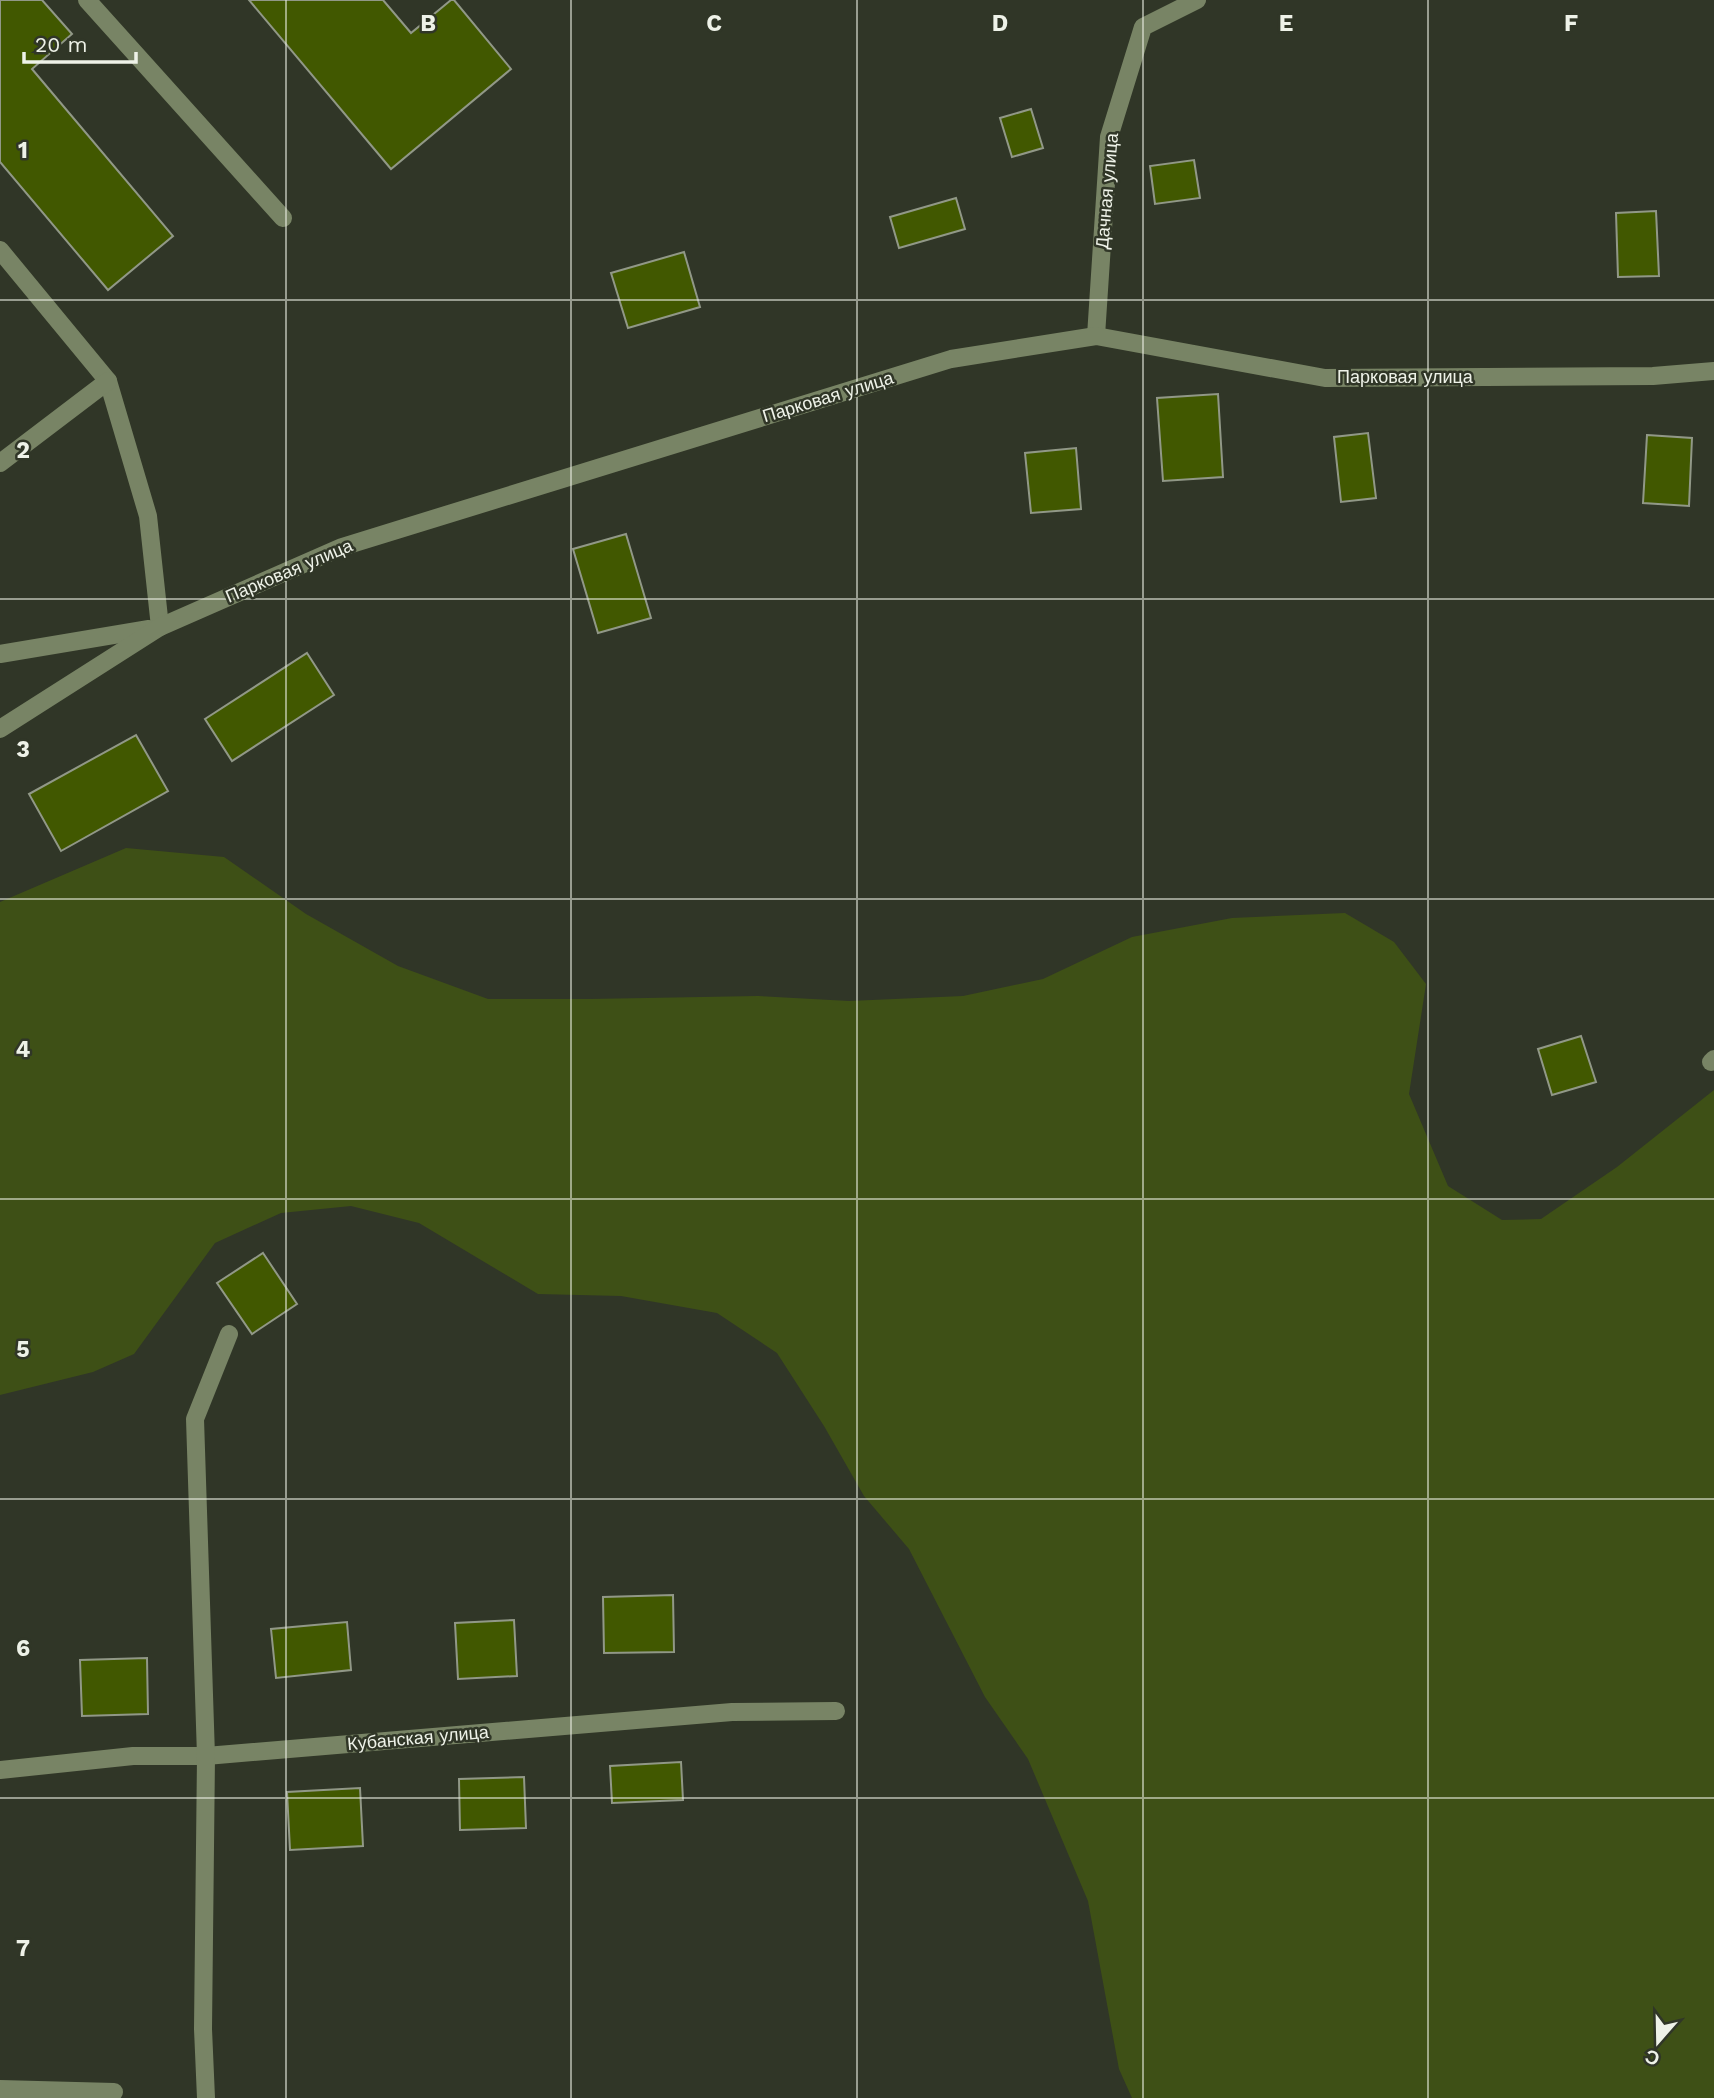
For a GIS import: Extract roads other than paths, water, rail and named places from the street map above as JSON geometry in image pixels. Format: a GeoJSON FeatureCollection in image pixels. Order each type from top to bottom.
{"type":"FeatureCollection","features":[{"type":"Feature","properties":{"kind":"street"},"geometry":{"type":"LineString","coordinates":[[87,0],[284,218]]}},
{"type":"Feature","properties":{"kind":"street","name":"Дачная улица"},"geometry":{"type":"LineString","coordinates":[[1096,336],[1110,137],[1143,27],[1197,0]]}},
{"type":"Feature","properties":{"kind":"street"},"geometry":{"type":"LineString","coordinates":[[0,250],[108,381],[148,516],[160,627],[0,654]]}},
{"type":"Feature","properties":{"kind":"street","name":"Парковая улица"},"geometry":{"type":"LineString","coordinates":[[0,729],[160,627],[342,547],[951,359],[1096,336],[1325,378],[1653,376],[1714,371]]}},
{"type":"Feature","properties":{"kind":"street"},"geometry":{"type":"LineString","coordinates":[[0,463],[108,381]]}},
{"type":"Feature","properties":{"kind":"street"},"geometry":{"type":"LineString","coordinates":[[206,2098],[203,2029],[206,1756],[195,1419],[229,1334]]}},
{"type":"Feature","properties":{"kind":"street","name":"Кубанская улица"},"geometry":{"type":"LineString","coordinates":[[0,1770],[134,1756],[206,1756],[732,1712],[836,1711]]}},
{"type":"Feature","properties":{"kind":"street"},"geometry":{"type":"LineString","coordinates":[[0,2089],[114,2092]]}}]}
